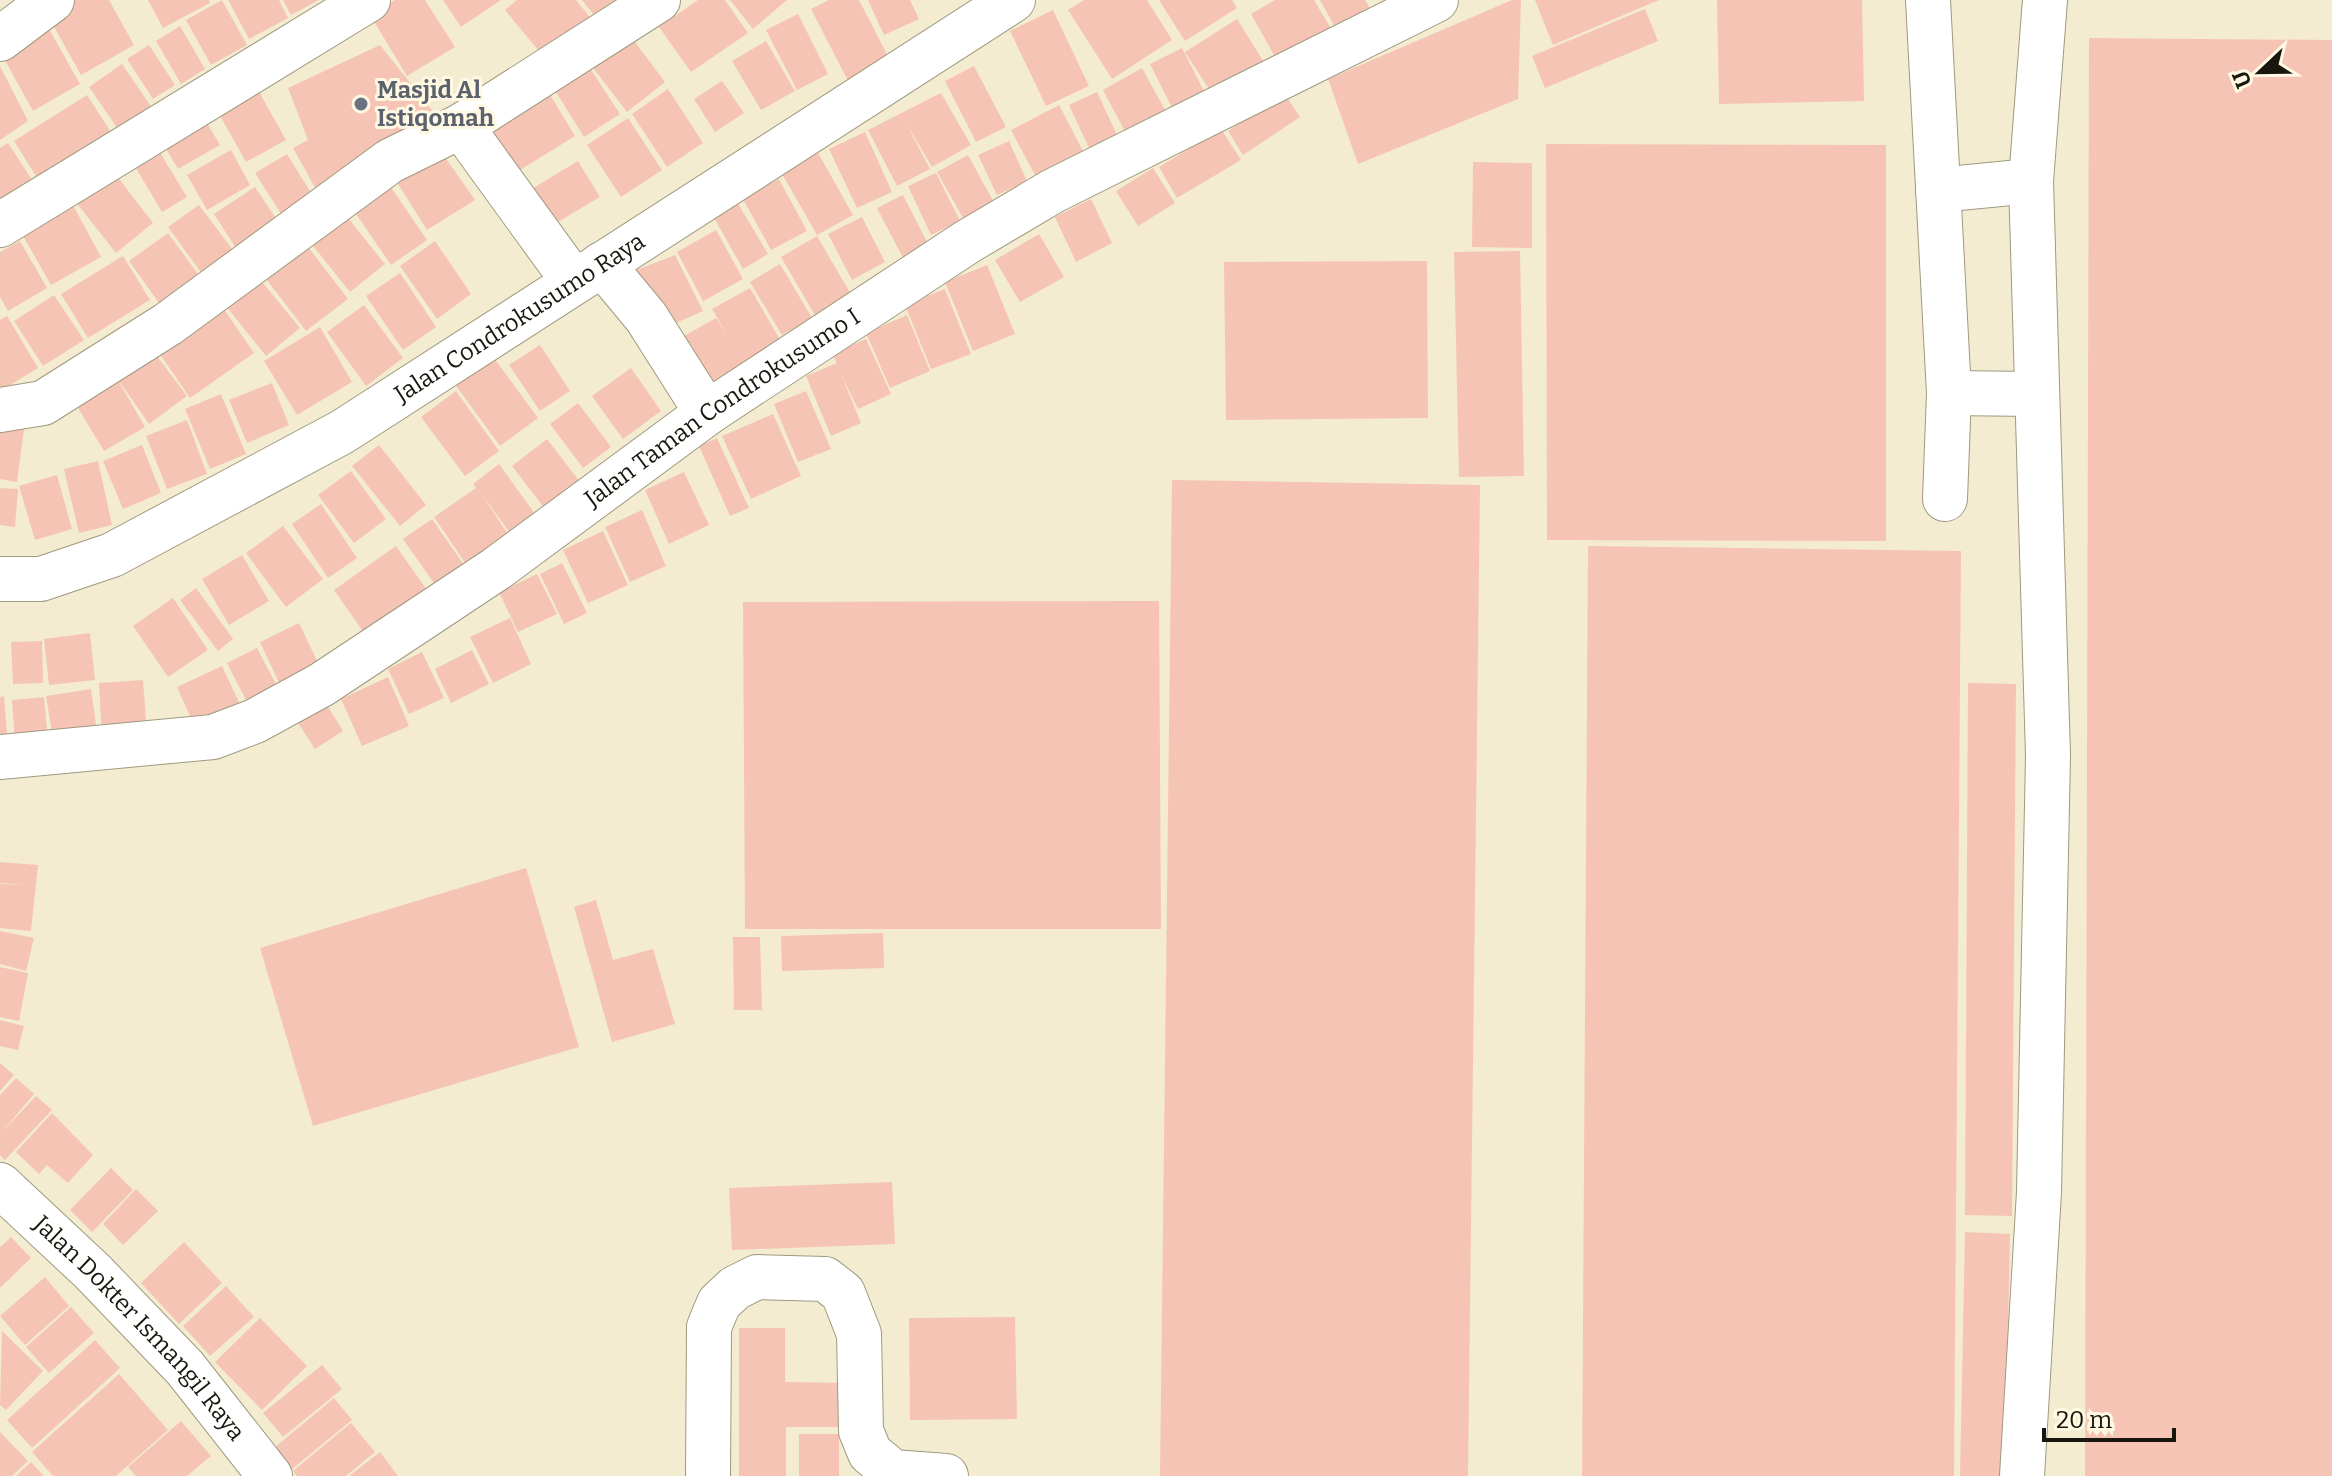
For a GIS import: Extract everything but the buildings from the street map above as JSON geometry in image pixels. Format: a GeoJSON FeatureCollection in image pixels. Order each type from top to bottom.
{"type":"FeatureCollection","features":[{"type":"Feature","properties":{"kind":"street"},"geometry":{"type":"LineString","coordinates":[[0,39],[52,0]]}},
{"type":"Feature","properties":{"kind":"street"},"geometry":{"type":"LineString","coordinates":[[0,225],[368,0]]}},
{"type":"Feature","properties":{"kind":"street"},"geometry":{"type":"LineString","coordinates":[[0,410],[43,403],[168,324],[390,161],[461,126],[658,0]]}},
{"type":"Feature","properties":{"kind":"street","name":"Jalan Condrokusumo Raya"},"geometry":{"type":"LineString","coordinates":[[0,579],[41,579],[112,555],[342,432],[1013,0]]}},
{"type":"Feature","properties":{"kind":"street","name":"Jalan Taman Condrokusumo I"},"geometry":{"type":"LineString","coordinates":[[0,757],[213,737],[255,721],[321,685],[496,569],[710,411],[967,242],[1053,191],[1436,0]]}},
{"type":"Feature","properties":{"kind":"street"},"geometry":{"type":"LineString","coordinates":[[1928,0],[1949,393],[1945,499]]}},
{"type":"Feature","properties":{"kind":"street"},"geometry":{"type":"LineString","coordinates":[[2022,1476],[2039,1192],[2048,756],[2031,181],[2045,0]]}},
{"type":"Feature","properties":{"kind":"street"},"geometry":{"type":"LineString","coordinates":[[461,126],[588,273],[646,317],[698,399],[710,411]]}},
{"type":"Feature","properties":{"kind":"street"},"geometry":{"type":"LineString","coordinates":[[1938,190],[2031,181]]}},
{"type":"Feature","properties":{"kind":"street"},"geometry":{"type":"LineString","coordinates":[[1949,393],[2037,394]]}},
{"type":"Feature","properties":{"kind":"street","name":"Jalan Dokter Ismangil Raya"},"geometry":{"type":"LineString","coordinates":[[8,1208],[93,1272],[185,1368],[270,1476]]}},
{"type":"Feature","properties":{"kind":"street"},"geometry":{"type":"LineString","coordinates":[[708,1476],[709,1327],[719,1303],[735,1288],[757,1277],[825,1279],[843,1293],[859,1334],[861,1431],[870,1453],[893,1472],[942,1476]]}},
{"type":"Feature","properties":{"kind":"place","name":"Masjid Al Istiqomah"},"geometry":{"type":"Point","coordinates":[361,104]}}]}
